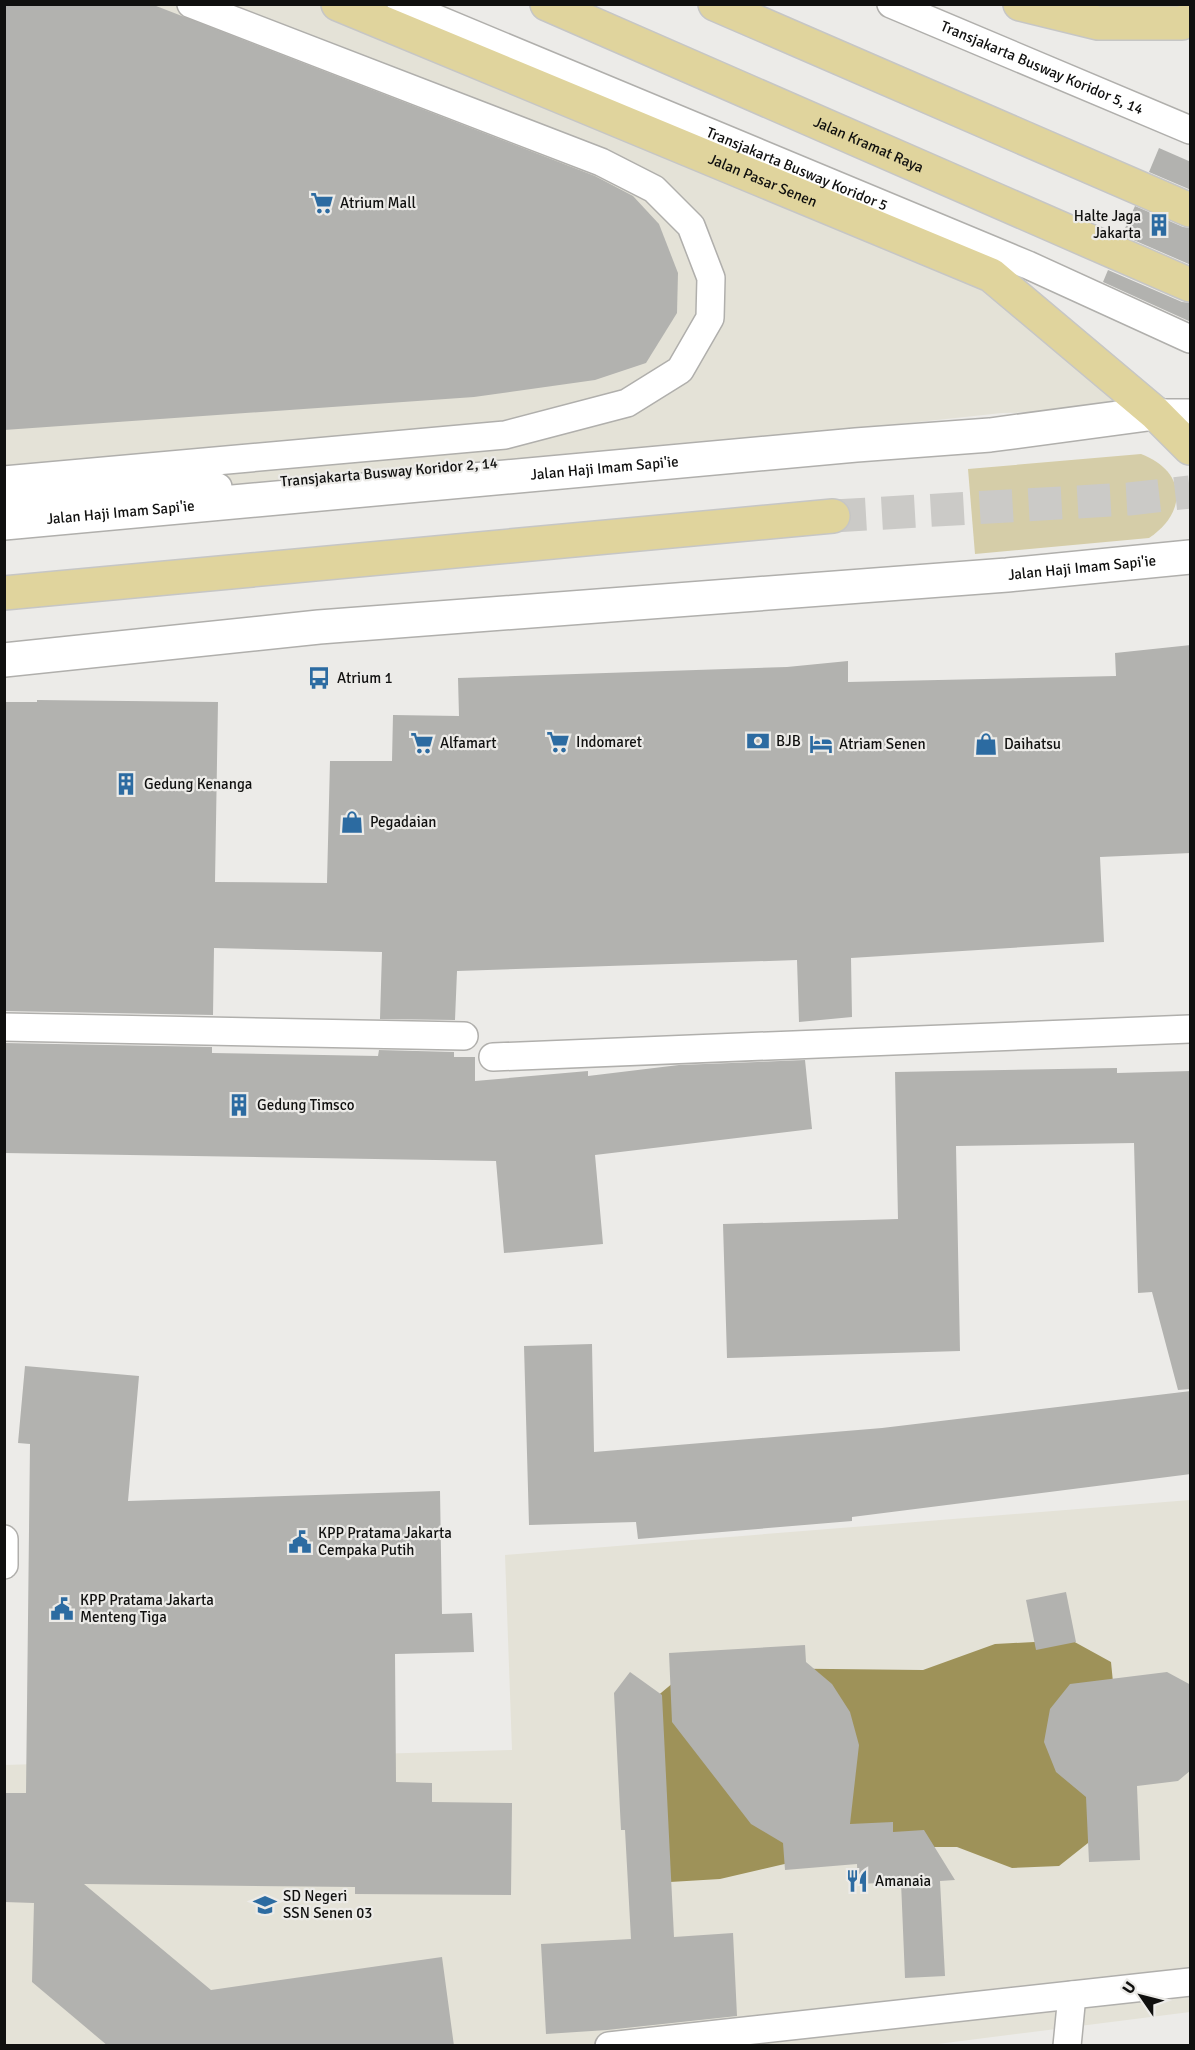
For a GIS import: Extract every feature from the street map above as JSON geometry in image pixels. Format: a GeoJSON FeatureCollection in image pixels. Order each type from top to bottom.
{"type":"FeatureCollection","features":[{"type":"Feature","properties":{"kind":"main road","name":"Jalan Pasar Senen"},"geometry":{"type":"LineString","coordinates":[[338,4],[991,275],[1155,413]]}},
{"type":"Feature","properties":{"kind":"main road","name":"Jalan Kramat Raya"},"geometry":{"type":"LineString","coordinates":[[547,4],[1191,285]]}},
{"type":"Feature","properties":{"kind":"main road"},"geometry":{"type":"LineString","coordinates":[[715,4],[1191,210]]}},
{"type":"Feature","properties":{"kind":"main road"},"geometry":{"type":"LineString","coordinates":[[1020,4],[1098,23],[1182,22],[1191,19]]}},
{"type":"Feature","properties":{"kind":"main road"},"geometry":{"type":"LineString","coordinates":[[1155,413],[1191,448]]}},
{"type":"Feature","properties":{"kind":"main road"},"geometry":{"type":"LineString","coordinates":[[4,593],[833,516]]}},
{"type":"Feature","properties":{"kind":"street","name":"Jalan Haji Imam Sapi'ie"},"geometry":{"type":"LineString","coordinates":[[4,524],[833,447],[990,435],[1155,413]]}},
{"type":"Feature","properties":{"kind":"street","name":"Jalan Haji Imam Sapi'ie"},"geometry":{"type":"LineString","coordinates":[[4,660],[319,627],[1007,575],[1191,557]]}},
{"type":"Feature","properties":{"kind":"lane"},"geometry":{"type":"LineString","coordinates":[[4,480],[505,435],[627,403],[680,370],[710,318],[711,278],[691,226],[654,189],[601,162],[191,4]]}},
{"type":"Feature","properties":{"kind":"lane","name":"Transjakarta Busway Koridor 5"},"geometry":{"type":"LineString","coordinates":[[400,4],[1017,260],[1191,339]]}},
{"type":"Feature","properties":{"kind":"lane","name":"Transjakarta Busway Koridor 5, 14"},"geometry":{"type":"LineString","coordinates":[[891,4],[1191,130]]}},
{"type":"Feature","properties":{"kind":"lane","name":"Transjakarta Busway Koridor 2, 14"},"geometry":{"type":"LineString","coordinates":[[4,506],[1086,410],[1191,413]]}},
{"type":"Feature","properties":{"kind":"lane"},"geometry":{"type":"LineString","coordinates":[[4,1027],[464,1036]]}},
{"type":"Feature","properties":{"kind":"lane"},"geometry":{"type":"LineString","coordinates":[[493,1057],[1191,1029]]}},
{"type":"Feature","properties":{"kind":"lane"},"geometry":{"type":"LineString","coordinates":[[4,1539],[4,1565]]}},
{"type":"Feature","properties":{"kind":"lane"},"geometry":{"type":"LineString","coordinates":[[609,2046],[1191,1982]]}},
{"type":"Feature","properties":{"kind":"lane"},"geometry":{"type":"LineString","coordinates":[[1067,2046],[1072,1995]]}},
{"type":"Feature","properties":{"kind":"shaded area"},"geometry":{"type":"Polygon","coordinates":[[[4,5],[358,5],[991,275],[1155,413],[1086,410],[1002,413],[5,520],[4,5]]]}},
{"type":"Feature","properties":{"kind":"shaded area"},"geometry":{"type":"Polygon","coordinates":[[[1141,454],[1156,461],[1167,471],[1174,481],[1176,493],[1171,516],[1162,528],[1149,538],[975,554],[968,469],[1141,454]]]}},
{"type":"Feature","properties":{"kind":"shaded area","name":"Amanaia"},"geometry":{"type":"Polygon","coordinates":[[[1190,1500],[1190,2012],[922,2046],[5,2045],[4,1765],[512,1750],[505,1555],[1190,1500]]]}},
{"type":"Feature","properties":{"kind":"shaded area"},"geometry":{"type":"Polygon","coordinates":[[[1071,1640],[1111,1662],[1118,1733],[1088,1843],[1059,1866],[1012,1868],[957,1847],[905,1847],[806,1859],[720,1879],[670,1882],[643,1708],[680,1677],[736,1668],[923,1670],[995,1644],[1071,1640]]]}},
{"type":"Feature","properties":{"kind":"building","name":"Atrium Mall"},"geometry":{"type":"Polygon","coordinates":[[[4,4],[151,4],[595,176],[633,196],[659,224],[678,273],[677,313],[646,363],[595,380],[474,397],[4,430],[4,4]]]}},
{"type":"Feature","properties":{"kind":"building"},"geometry":{"type":"Polygon","coordinates":[[[1159,148],[1191,162],[1191,190],[1149,172],[1159,148]]]}},
{"type":"Feature","properties":{"kind":"building"},"geometry":{"type":"Polygon","coordinates":[[[1135,206],[1183,227],[1191,228],[1191,265],[1122,235],[1135,206]]]}},
{"type":"Feature","properties":{"kind":"building"},"geometry":{"type":"Polygon","coordinates":[[[1108,270],[1182,302],[1191,303],[1191,322],[1103,282],[1108,270]]]}},
{"type":"Feature","properties":{"kind":"building"},"geometry":{"type":"Polygon","coordinates":[[[1191,645],[1191,853],[1100,857],[1104,942],[851,958],[852,1017],[799,1022],[797,960],[457,971],[455,1020],[380,1019],[382,952],[214,948],[213,1015],[4,1011],[4,702],[37,702],[37,700],[218,702],[215,882],[327,883],[330,761],[392,761],[393,715],[459,716],[458,678],[787,667],[848,661],[848,682],[1116,676],[1115,653],[1191,645]]]}},
{"type":"Feature","properties":{"kind":"building"},"geometry":{"type":"Polygon","coordinates":[[[4,1043],[212,1047],[212,1053],[378,1056],[379,1050],[454,1052],[454,1057],[475,1057],[475,1081],[588,1071],[588,1076],[679,1065],[805,1060],[812,1129],[595,1155],[603,1244],[504,1253],[496,1161],[4,1153],[4,1043]]]}},
{"type":"Feature","properties":{"kind":"building"},"geometry":{"type":"Polygon","coordinates":[[[1117,1068],[1117,1073],[1191,1071],[1191,1389],[1178,1390],[1152,1292],[1138,1293],[1134,1143],[956,1146],[960,1351],[727,1358],[723,1224],[898,1219],[895,1072],[1117,1068]]]}},
{"type":"Feature","properties":{"kind":"building"},"geometry":{"type":"Polygon","coordinates":[[[592,1344],[594,1452],[882,1428],[1191,1391],[1191,1474],[852,1517],[852,1521],[638,1539],[636,1522],[529,1525],[524,1346],[592,1344]]]}},
{"type":"Feature","properties":{"kind":"building"},"geometry":{"type":"Polygon","coordinates":[[[25,1366],[139,1376],[128,1501],[440,1491],[442,1614],[472,1613],[474,1652],[395,1654],[396,1782],[432,1783],[432,1802],[512,1803],[511,1895],[355,1894],[355,1887],[84,1884],[211,1990],[442,1957],[454,2046],[108,2046],[32,1982],[34,1903],[4,1902],[4,1793],[26,1793],[30,1444],[18,1443],[25,1366]]]}},
{"type":"Feature","properties":{"kind":"building"},"geometry":{"type":"Polygon","coordinates":[[[1066,1592],[1076,1642],[1036,1650],[1026,1600],[1066,1592]]]}},
{"type":"Feature","properties":{"kind":"building"},"geometry":{"type":"Polygon","coordinates":[[[805,1645],[806,1662],[832,1684],[850,1712],[859,1745],[850,1824],[893,1822],[893,1832],[924,1830],[955,1880],[940,1881],[945,1976],[905,1978],[901,1882],[858,1884],[857,1864],[785,1870],[783,1843],[751,1824],[672,1722],[669,1653],[805,1645]]]}},
{"type":"Feature","properties":{"kind":"building"},"geometry":{"type":"Polygon","coordinates":[[[630,1672],[662,1695],[674,1937],[733,1933],[737,2016],[546,2034],[541,1944],[631,1939],[625,1830],[621,1830],[614,1693],[630,1672]]]}},
{"type":"Feature","properties":{"kind":"building"},"geometry":{"type":"Polygon","coordinates":[[[1167,1672],[1191,1685],[1191,1770],[1178,1781],[1137,1786],[1140,1860],[1089,1862],[1086,1797],[1056,1772],[1044,1742],[1050,1709],[1070,1684],[1167,1672]]]}},
{"type":"Feature","properties":{"kind":"tunnel"},"geometry":{"type":"LineString","coordinates":[[833,516],[1129,499],[1190,492]]}},
{"type":"Feature","properties":{"kind":"place","name":"Atrium Mall"},"geometry":{"type":"Point","coordinates":[322,203]}},
{"type":"Feature","properties":{"kind":"place","name":"Halte Jaga Jakarta"},"geometry":{"type":"Point","coordinates":[1159,225]}},
{"type":"Feature","properties":{"kind":"place","name":"Atrium 1"},"geometry":{"type":"Point","coordinates":[319,678]}},
{"type":"Feature","properties":{"kind":"place","name":"BJB"},"geometry":{"type":"Point","coordinates":[758,741]}},
{"type":"Feature","properties":{"kind":"place","name":"Indomaret"},"geometry":{"type":"Point","coordinates":[558,742]}},
{"type":"Feature","properties":{"kind":"place","name":"Alfamart"},"geometry":{"type":"Point","coordinates":[422,743]}},
{"type":"Feature","properties":{"kind":"place","name":"Atriam Senen"},"geometry":{"type":"Point","coordinates":[821,744]}},
{"type":"Feature","properties":{"kind":"place","name":"Daihatsu"},"geometry":{"type":"Point","coordinates":[986,744]}},
{"type":"Feature","properties":{"kind":"place","name":"Gedung Kenanga"},"geometry":{"type":"Point","coordinates":[126,784]}},
{"type":"Feature","properties":{"kind":"place","name":"Pegadaian"},"geometry":{"type":"Point","coordinates":[352,822]}},
{"type":"Feature","properties":{"kind":"place","name":"Gedung Timsco"},"geometry":{"type":"Point","coordinates":[239,1105]}},
{"type":"Feature","properties":{"kind":"place","name":"KPP Pratama Jakarta Cempaka Putih"},"geometry":{"type":"Point","coordinates":[300,1542]}},
{"type":"Feature","properties":{"kind":"place","name":"KPP Pratama Jakarta Menteng Tiga"},"geometry":{"type":"Point","coordinates":[62,1609]}},
{"type":"Feature","properties":{"kind":"place","name":"Amanaia"},"geometry":{"type":"Point","coordinates":[857,1881]}},
{"type":"Feature","properties":{"kind":"place","name":"SD Negeri SSN Senen 03"},"geometry":{"type":"Point","coordinates":[265,1905]}}]}
